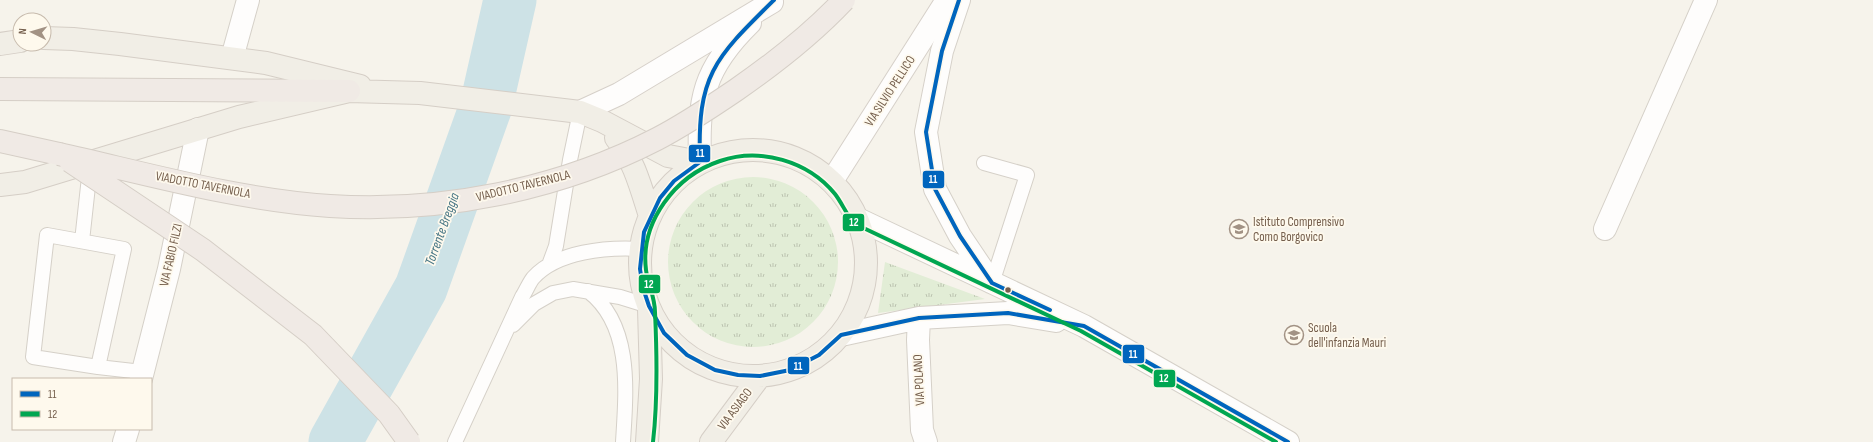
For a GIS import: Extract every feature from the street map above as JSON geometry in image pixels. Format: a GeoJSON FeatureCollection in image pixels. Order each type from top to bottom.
{"type":"FeatureCollection","features":[{"type":"Feature","properties":{"kind":"highway","name":"VIADOTTO TAVERNOLA"},"geometry":{"type":"LineString","coordinates":[[0,140],[222,190],[282,201],[330,206],[417,206],[495,194],[541,184],[582,171],[656,139],[720,101],[757,76],[811,32],[844,0]]}},
{"type":"Feature","properties":{"kind":"highway"},"geometry":{"type":"LineString","coordinates":[[0,89],[349,91]]}},
{"type":"Feature","properties":{"kind":"highway"},"geometry":{"type":"LineString","coordinates":[[58,154],[203,250],[313,334],[389,414],[409,442]]}},
{"type":"Feature","properties":{"kind":"main road"},"geometry":{"type":"LineString","coordinates":[[52,38],[96,41],[266,63],[383,91]]}},
{"type":"Feature","properties":{"kind":"main road"},"geometry":{"type":"LineString","coordinates":[[0,44],[12,42]]}},
{"type":"Feature","properties":{"kind":"main road"},"geometry":{"type":"LineString","coordinates":[[0,185],[25,182],[198,129],[276,107],[349,91],[420,93],[570,110],[602,121],[668,156],[700,162]]}},
{"type":"Feature","properties":{"kind":"main road"},"geometry":{"type":"LineString","coordinates":[[602,121],[624,148],[638,178],[650,216]]}},
{"type":"Feature","properties":{"kind":"main road"},"geometry":{"type":"LineString","coordinates":[[758,149],[789,154],[812,166],[832,181],[847,199],[858,220],[866,247],[865,280],[855,312],[840,335],[819,356],[790,370],[760,376],[738,375],[716,370],[687,355],[664,333],[649,306],[643,288],[640,269],[641,249],[650,216],[660,198],[674,181],[700,162],[724,153],[758,149]]}},
{"type":"Feature","properties":{"kind":"main road"},"geometry":{"type":"LineString","coordinates":[[647,442],[651,379],[649,306]]}},
{"type":"Feature","properties":{"kind":"main road","name":"VIA ASIAGO"},"geometry":{"type":"LineString","coordinates":[[711,442],[760,376]]}},
{"type":"Feature","properties":{"kind":"street"},"geometry":{"type":"LineString","coordinates":[[232,58],[248,0]]}},
{"type":"Feature","properties":{"kind":"street","name":"VIA SILVIO PELLICO"},"geometry":{"type":"LineString","coordinates":[[832,181],[947,0]]}},
{"type":"Feature","properties":{"kind":"street"},"geometry":{"type":"LineString","coordinates":[[958,0],[942,51],[926,132],[935,189],[960,236],[992,283]]}},
{"type":"Feature","properties":{"kind":"street"},"geometry":{"type":"LineString","coordinates":[[1605,229],[1706,0]]}},
{"type":"Feature","properties":{"kind":"street"},"geometry":{"type":"LineString","coordinates":[[570,110],[620,94],[773,1]]}},
{"type":"Feature","properties":{"kind":"street"},"geometry":{"type":"LineString","coordinates":[[700,162],[702,107],[707,81],[713,68],[745,28],[773,1]]}},
{"type":"Feature","properties":{"kind":"street","name":"VIA FABIO FILZI"},"geometry":{"type":"LineString","coordinates":[[141,376],[169,269],[198,129]]}},
{"type":"Feature","properties":{"kind":"street"},"geometry":{"type":"LineString","coordinates":[[858,220],[1084,326],[1288,442]]}},
{"type":"Feature","properties":{"kind":"street"},"geometry":{"type":"LineString","coordinates":[[840,335],[918,318],[1008,313],[1084,326]]}},
{"type":"Feature","properties":{"kind":"street","name":"VIA POLANO"},"geometry":{"type":"LineString","coordinates":[[918,318],[922,430],[926,442]]}},
{"type":"Feature","properties":{"kind":"street"},"geometry":{"type":"LineString","coordinates":[[124,442],[128,430]]}},
{"type":"Feature","properties":{"kind":"lane"},"geometry":{"type":"LineString","coordinates":[[549,265],[556,246],[570,160],[570,110]]}},
{"type":"Feature","properties":{"kind":"lane"},"geometry":{"type":"LineString","coordinates":[[82,241],[91,162]]}},
{"type":"Feature","properties":{"kind":"lane"},"geometry":{"type":"LineString","coordinates":[[984,163],[1027,175],[992,283]]}},
{"type":"Feature","properties":{"kind":"lane"},"geometry":{"type":"LineString","coordinates":[[98,367],[124,249],[46,235],[33,357],[98,367],[141,376]]}},
{"type":"Feature","properties":{"kind":"lane"},"geometry":{"type":"LineString","coordinates":[[455,442],[522,297],[533,278],[549,265],[574,255],[590,251],[620,248],[641,249]]}},
{"type":"Feature","properties":{"kind":"lane"},"geometry":{"type":"LineString","coordinates":[[507,331],[534,304],[553,294],[573,289],[620,297],[649,306]]}},
{"type":"Feature","properties":{"kind":"lane"},"geometry":{"type":"LineString","coordinates":[[588,291],[598,298],[615,323],[621,347],[624,380],[623,442]]}},
{"type":"Feature","properties":{"kind":"green space"},"geometry":{"type":"Polygon","coordinates":[[[745,177],[761,177],[786,183],[807,196],[819,208],[832,229],[835,237],[838,262],[837,279],[832,295],[819,316],[807,328],[786,341],[778,344],[761,347],[745,347],[720,341],[699,328],[687,316],[674,295],[671,287],[668,270],[668,254],[674,229],[687,208],[699,196],[720,183],[728,180],[745,177]]]}},
{"type":"Feature","properties":{"kind":"green space"},"geometry":{"type":"Polygon","coordinates":[[[885,262],[985,299],[878,313],[885,262]]]}},
{"type":"Feature","properties":{"kind":"waterway","name":"Torrente Breggia"},"geometry":{"type":"LineString","coordinates":[[335,442],[421,288],[486,106],[510,0]]}},
{"type":"Feature","properties":{"kind":"transit line","name":"11"},"geometry":{"type":"LineString","coordinates":[[774,0],[753,20],[723,54],[713,70],[706,88],[702,108],[700,162],[674,181],[660,198],[644,232],[640,269],[643,288],[649,306],[664,333],[687,355],[715,370],[738,375],[760,376],[790,370],[819,355],[841,335],[919,318],[1008,313],[1084,326],[1288,442]]}},
{"type":"Feature","properties":{"kind":"transit line","name":"11"},"geometry":{"type":"LineString","coordinates":[[959,0],[942,51],[926,132],[935,189],[960,236],[992,283],[1050,310]]}},
{"type":"Feature","properties":{"kind":"transit line","name":"12"},"geometry":{"type":"LineString","coordinates":[[653,442],[657,377],[655,307],[646,270],[646,252],[649,235],[655,218],[664,203],[675,189],[689,178],[704,168],[720,161],[735,157],[751,156],[767,157],[797,165],[811,173],[835,194],[855,224],[1081,331],[1276,442]]}},
{"type":"Feature","properties":{"kind":"place","name":"Istituto Comprensivo Como Borgovico"},"geometry":{"type":"Point","coordinates":[1239,229]}},
{"type":"Feature","properties":{"kind":"place","name":"Scuola dell'infanzia Mauri"},"geometry":{"type":"Point","coordinates":[1294,335]}}]}
